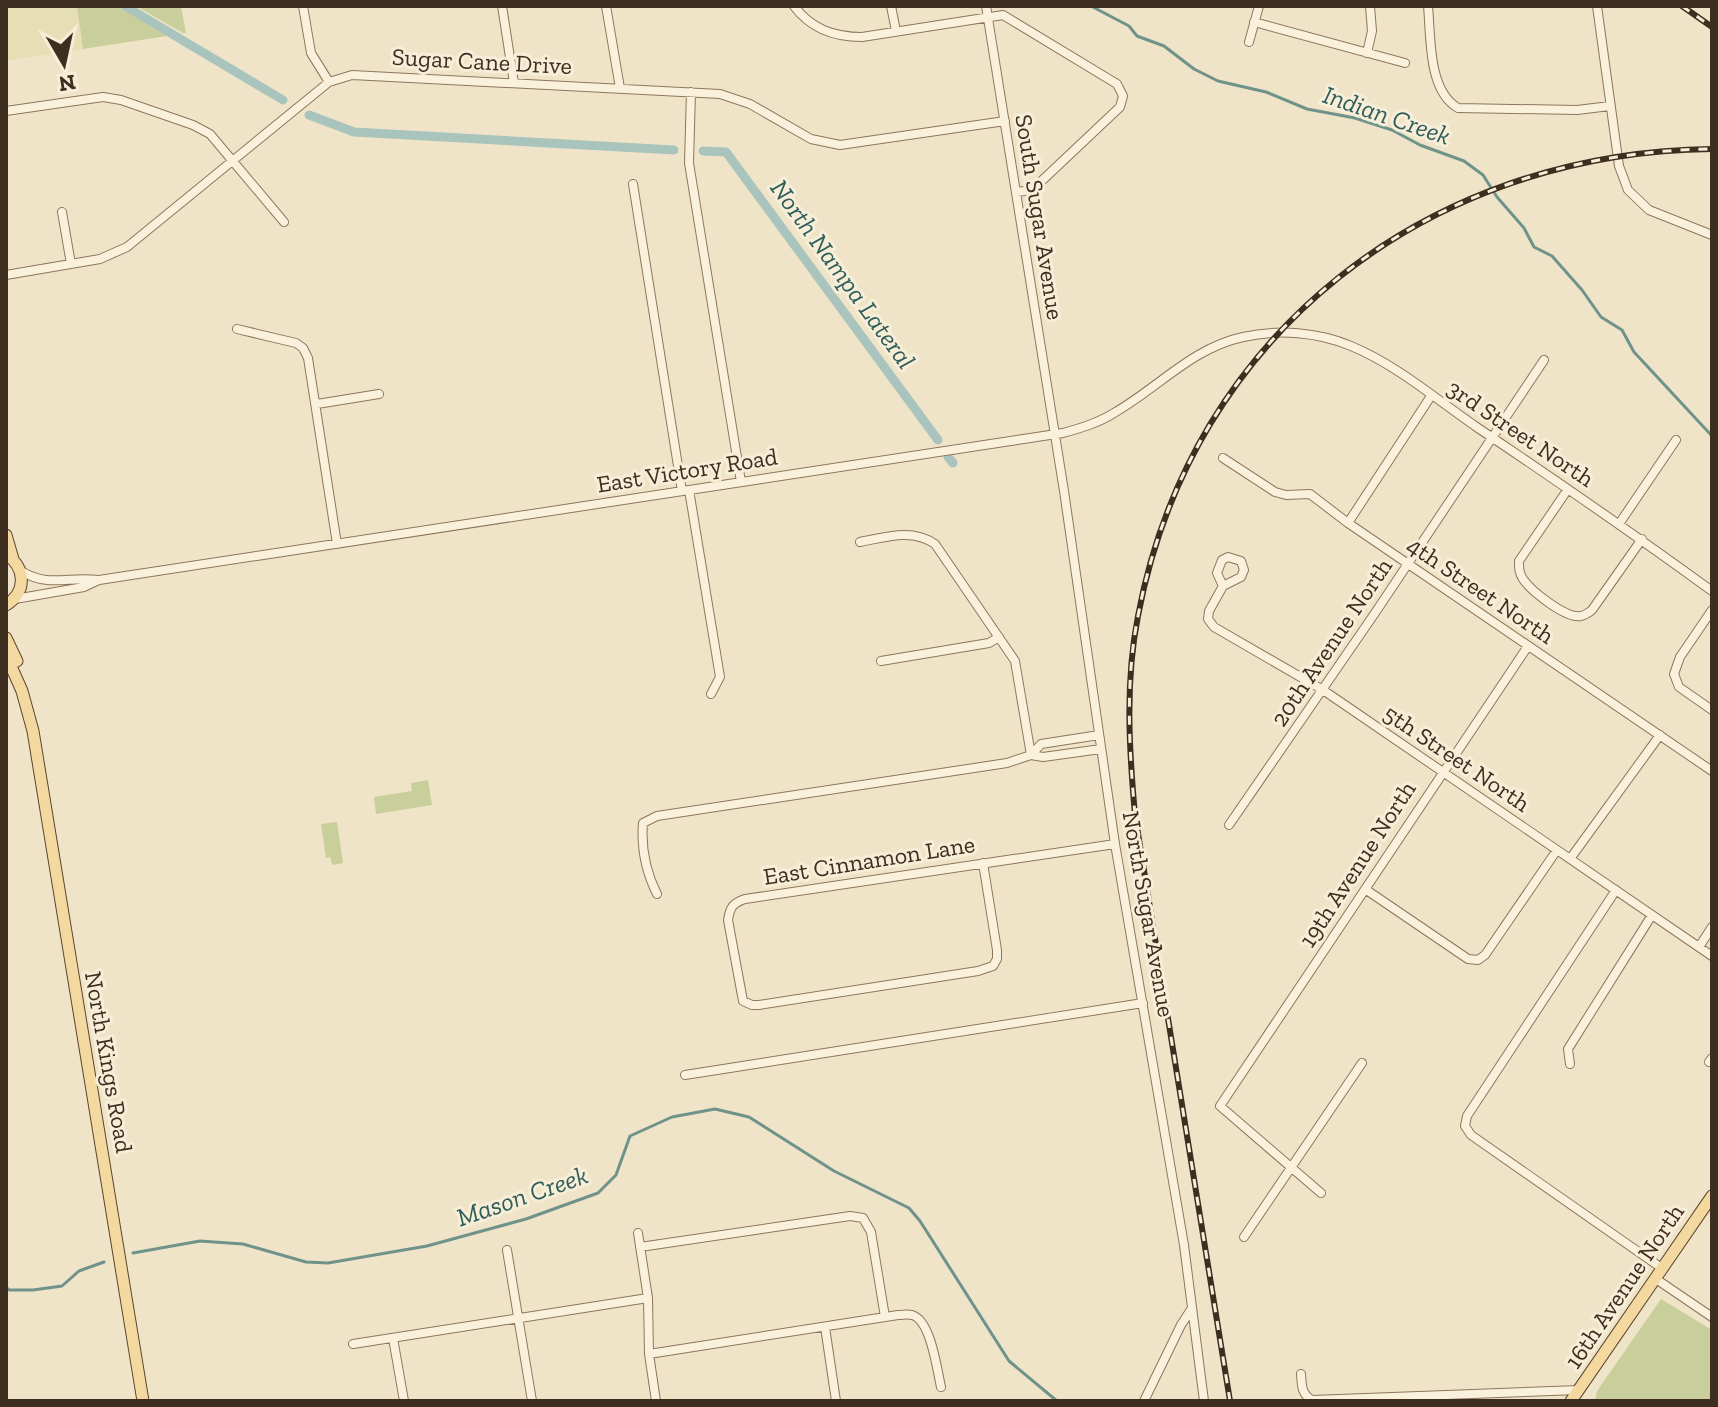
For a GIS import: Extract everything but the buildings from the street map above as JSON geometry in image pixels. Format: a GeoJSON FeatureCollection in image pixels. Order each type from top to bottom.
{"type":"FeatureCollection","features":[{"type":"Feature","properties":{"kind":"main road"},"geometry":{"type":"LineString","coordinates":[[6,535],[10,557],[21,571],[22,586],[9,605]]}},
{"type":"Feature","properties":{"kind":"main road","name":"North Kings Road"},"geometry":{"type":"LineString","coordinates":[[6,638],[29,687],[33,731]]}},
{"type":"Feature","properties":{"kind":"main road","name":"North Kings Road"},"geometry":{"type":"LineString","coordinates":[[6,655],[22,691],[33,731],[143,1401]]}},
{"type":"Feature","properties":{"kind":"main road","name":"16th Avenue North"},"geometry":{"type":"LineString","coordinates":[[1571,1401],[1712,1196]]}},
{"type":"Feature","properties":{"kind":"street"},"geometry":{"type":"LineString","coordinates":[[303,6],[311,53],[329,82]]}},
{"type":"Feature","properties":{"kind":"street"},"geometry":{"type":"LineString","coordinates":[[502,6],[514,83]]}},
{"type":"Feature","properties":{"kind":"street"},"geometry":{"type":"LineString","coordinates":[[606,6],[620,88]]}},
{"type":"Feature","properties":{"kind":"street"},"geometry":{"type":"LineString","coordinates":[[794,6],[813,26],[837,35],[862,37],[1003,15],[1117,84],[1123,96],[1120,107],[1032,190],[1017,192]]}},
{"type":"Feature","properties":{"kind":"street"},"geometry":{"type":"LineString","coordinates":[[891,6],[896,31]]}},
{"type":"Feature","properties":{"kind":"street","name":"South Sugar Avenue"},"geometry":{"type":"LineString","coordinates":[[986,6],[1055,434]]}},
{"type":"Feature","properties":{"kind":"street"},"geometry":{"type":"LineString","coordinates":[[1249,42],[1259,6]]}},
{"type":"Feature","properties":{"kind":"street"},"geometry":{"type":"LineString","coordinates":[[1367,53],[1372,31],[1370,6]]}},
{"type":"Feature","properties":{"kind":"street"},"geometry":{"type":"LineString","coordinates":[[1428,6],[1438,88],[1449,103],[1458,108],[1577,110],[1610,106]]}},
{"type":"Feature","properties":{"kind":"street"},"geometry":{"type":"LineString","coordinates":[[1597,6],[1619,166],[1628,190],[1649,210],[1712,235]]}},
{"type":"Feature","properties":{"kind":"street"},"geometry":{"type":"LineString","coordinates":[[1254,22],[1405,63]]}},
{"type":"Feature","properties":{"kind":"street","name":"Sugar Cane Drive"},"geometry":{"type":"LineString","coordinates":[[6,275],[100,259],[127,247],[329,82],[339,78],[366,75],[691,92],[737,98],[811,139],[840,145],[1005,121]]}},
{"type":"Feature","properties":{"kind":"street"},"geometry":{"type":"LineString","coordinates":[[691,92],[689,163],[741,482]]}},
{"type":"Feature","properties":{"kind":"street"},"geometry":{"type":"LineString","coordinates":[[6,111],[89,98],[121,100],[202,129],[233,160],[284,222]]}},
{"type":"Feature","properties":{"kind":"street"},"geometry":{"type":"LineString","coordinates":[[633,184],[720,677],[711,694]]}},
{"type":"Feature","properties":{"kind":"street"},"geometry":{"type":"LineString","coordinates":[[62,212],[71,264]]}},
{"type":"Feature","properties":{"kind":"street"},"geometry":{"type":"LineString","coordinates":[[237,329],[289,341],[303,348],[308,358],[337,544]]}},
{"type":"Feature","properties":{"kind":"street","name":"East Victory Road"},"geometry":{"type":"LineString","coordinates":[[21,571],[40,581],[99,580],[1055,434],[1087,426],[1112,414],[1197,354],[1226,341],[1257,334]]}},
{"type":"Feature","properties":{"kind":"street","name":"3rd Street North"},"geometry":{"type":"LineString","coordinates":[[1257,334],[1296,334],[1336,340],[1388,366],[1642,539],[1712,591]]}},
{"type":"Feature","properties":{"kind":"street","name":"20th Avenue North"},"geometry":{"type":"LineString","coordinates":[[1229,825],[1544,360]]}},
{"type":"Feature","properties":{"kind":"street"},"geometry":{"type":"LineString","coordinates":[[317,404],[379,394]]}},
{"type":"Feature","properties":{"kind":"street"},"geometry":{"type":"LineString","coordinates":[[1348,523],[1431,396]]}},
{"type":"Feature","properties":{"kind":"street","name":"North Sugar Avenue"},"geometry":{"type":"LineString","coordinates":[[1055,434],[1115,844],[1193,1307],[1204,1401]]}},
{"type":"Feature","properties":{"kind":"street"},"geometry":{"type":"LineString","coordinates":[[1619,524],[1676,440]]}},
{"type":"Feature","properties":{"kind":"street","name":"4th Street North"},"geometry":{"type":"LineString","coordinates":[[1223,458],[1275,492],[1310,494],[1408,565],[1712,771]]}},
{"type":"Feature","properties":{"kind":"street"},"geometry":{"type":"LineString","coordinates":[[1568,489],[1519,561],[1519,573],[1524,581],[1559,610],[1582,616],[1592,610],[1642,539]]}},
{"type":"Feature","properties":{"kind":"street"},"geometry":{"type":"LineString","coordinates":[[860,542],[912,534],[935,544],[1015,661],[1031,755]]}},
{"type":"Feature","properties":{"kind":"street","name":"East Victory Road"},"geometry":{"type":"LineString","coordinates":[[9,605],[84,587],[99,580]]}},
{"type":"Feature","properties":{"kind":"street","name":"5th Street North"},"geometry":{"type":"LineString","coordinates":[[1223,586],[1209,611],[1208,619],[1214,627],[1323,690],[1712,956]]}},
{"type":"Feature","properties":{"kind":"street"},"geometry":{"type":"LineString","coordinates":[[1712,610],[1680,657],[1674,674],[1679,687],[1712,710]]}},
{"type":"Feature","properties":{"kind":"street"},"geometry":{"type":"LineString","coordinates":[[881,661],[989,643],[999,637]]}},
{"type":"Feature","properties":{"kind":"street","name":"19th Avenue North"},"geometry":{"type":"LineString","coordinates":[[1291,1167],[1220,1106],[1528,646]]}},
{"type":"Feature","properties":{"kind":"street"},"geometry":{"type":"LineString","coordinates":[[1031,755],[1041,744],[1099,735]]}},
{"type":"Feature","properties":{"kind":"street"},"geometry":{"type":"LineString","coordinates":[[1570,859],[1660,735]]}},
{"type":"Feature","properties":{"kind":"street"},"geometry":{"type":"LineString","coordinates":[[657,894],[649,878],[642,838],[643,823],[657,816],[1007,763],[1031,755],[1043,757],[1101,749]]}},
{"type":"Feature","properties":{"kind":"street","name":"East Cinnamon Lane"},"geometry":{"type":"LineString","coordinates":[[983,863],[997,950],[993,966],[978,971],[759,1005],[747,1004],[740,994],[728,920],[730,908],[736,902],[983,863],[1115,844]]}},
{"type":"Feature","properties":{"kind":"street"},"geometry":{"type":"LineString","coordinates":[[1365,889],[1468,959],[1478,960],[1485,955],[1557,850]]}},
{"type":"Feature","properties":{"kind":"street"},"geometry":{"type":"LineString","coordinates":[[1616,890],[1467,1116],[1465,1126],[1471,1135],[1712,1317]]}},
{"type":"Feature","properties":{"kind":"street"},"geometry":{"type":"LineString","coordinates":[[1570,1064],[1568,1049],[1652,915]]}},
{"type":"Feature","properties":{"kind":"street"},"geometry":{"type":"LineString","coordinates":[[1699,947],[1712,927]]}},
{"type":"Feature","properties":{"kind":"street"},"geometry":{"type":"LineString","coordinates":[[685,1075],[1143,1003]]}},
{"type":"Feature","properties":{"kind":"street"},"geometry":{"type":"LineString","coordinates":[[1244,1237],[1362,1063]]}},
{"type":"Feature","properties":{"kind":"street"},"geometry":{"type":"LineString","coordinates":[[1291,1167],[1321,1193]]}},
{"type":"Feature","properties":{"kind":"street"},"geometry":{"type":"LineString","coordinates":[[640,1247],[850,1216],[863,1218],[871,1232],[885,1317]]}},
{"type":"Feature","properties":{"kind":"street"},"geometry":{"type":"LineString","coordinates":[[638,1233],[648,1298],[649,1354],[656,1401]]}},
{"type":"Feature","properties":{"kind":"street"},"geometry":{"type":"LineString","coordinates":[[507,1250],[532,1401]]}},
{"type":"Feature","properties":{"kind":"street"},"geometry":{"type":"LineString","coordinates":[[353,1344],[648,1298]]}},
{"type":"Feature","properties":{"kind":"street"},"geometry":{"type":"LineString","coordinates":[[1144,1401],[1193,1307]]}},
{"type":"Feature","properties":{"kind":"street"},"geometry":{"type":"LineString","coordinates":[[649,1354],[913,1315],[922,1322],[928,1333],[941,1387]]}},
{"type":"Feature","properties":{"kind":"street"},"geometry":{"type":"LineString","coordinates":[[825,1327],[836,1401]]}},
{"type":"Feature","properties":{"kind":"street"},"geometry":{"type":"LineString","coordinates":[[393,1338],[404,1401]]}},
{"type":"Feature","properties":{"kind":"street"},"geometry":{"type":"LineString","coordinates":[[1301,1374],[1302,1387],[1312,1400],[1579,1390]]}},
{"type":"Feature","properties":{"kind":"shaded area"},"geometry":{"type":"Polygon","coordinates":[[[6,6],[77,6],[83,49],[6,61],[6,6]]]}},
{"type":"Feature","properties":{"kind":"green space"},"geometry":{"type":"Polygon","coordinates":[[[77,6],[117,6],[167,36],[83,49],[77,6]]]}},
{"type":"Feature","properties":{"kind":"green space"},"geometry":{"type":"Polygon","coordinates":[[[136,6],[181,6],[186,33],[183,33],[136,6]]]}},
{"type":"Feature","properties":{"kind":"green space"},"geometry":{"type":"Polygon","coordinates":[[[428,780],[432,805],[376,814],[374,797],[412,791],[411,783],[428,780]]]}},
{"type":"Feature","properties":{"kind":"green space"},"geometry":{"type":"Polygon","coordinates":[[[337,822],[343,863],[332,865],[330,857],[326,858],[321,824],[337,822]]]}},
{"type":"Feature","properties":{"kind":"green space"},"geometry":{"type":"Polygon","coordinates":[[[1661,1299],[1712,1330],[1712,1401],[1595,1401],[1597,1391],[1661,1299]]]}},
{"type":"Feature","properties":{"kind":"waterway","name":"North Nampa Lateral"},"geometry":{"type":"LineString","coordinates":[[125,6],[283,100]]}},
{"type":"Feature","properties":{"kind":"waterway","name":"Indian Creek"},"geometry":{"type":"LineString","coordinates":[[1091,6],[1129,26],[1137,36],[1164,46],[1194,69],[1218,81],[1266,92],[1307,109],[1355,118],[1392,130],[1420,145],[1464,161],[1483,175],[1524,228],[1534,247],[1552,256],[1601,317],[1622,330],[1634,352],[1712,436]]}},
{"type":"Feature","properties":{"kind":"waterway","name":"North Nampa Lateral"},"geometry":{"type":"LineString","coordinates":[[309,115],[354,132],[674,150]]}},
{"type":"Feature","properties":{"kind":"waterway","name":"North Nampa Lateral"},"geometry":{"type":"LineString","coordinates":[[703,151],[726,152],[938,440]]}},
{"type":"Feature","properties":{"kind":"waterway","name":"North Nampa Lateral"},"geometry":{"type":"LineString","coordinates":[[948,457],[953,463]]}},
{"type":"Feature","properties":{"kind":"waterway","name":"Mason Creek"},"geometry":{"type":"LineString","coordinates":[[133,1253],[200,1241],[243,1244],[306,1262],[328,1263],[427,1246],[526,1219],[598,1193],[616,1175],[630,1136],[672,1117],[715,1109],[749,1117],[834,1171],[909,1208],[1009,1361],[1057,1401]]}},
{"type":"Feature","properties":{"kind":"waterway","name":"Mason Creek"},"geometry":{"type":"LineString","coordinates":[[6,1287],[9,1290],[33,1290],[62,1286],[79,1271],[104,1262]]}},
{"type":"Feature","properties":{"kind":"railway"},"geometry":{"type":"LineString","coordinates":[[1682,6],[1712,27]]}},
{"type":"Feature","properties":{"kind":"railway"},"geometry":{"type":"LineString","coordinates":[[1230,1401],[1133,790],[1129,715],[1131,666],[1138,616],[1166,515],[1210,424],[1268,345],[1339,278],[1420,223],[1510,183],[1608,158],[1712,149]]}}]}
